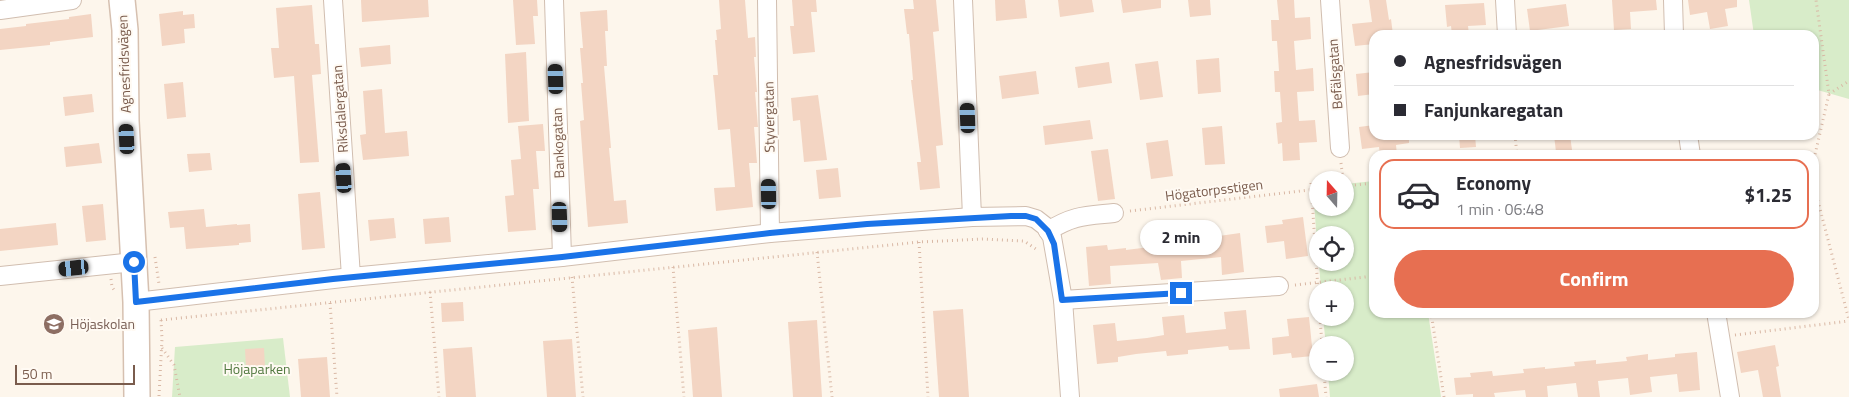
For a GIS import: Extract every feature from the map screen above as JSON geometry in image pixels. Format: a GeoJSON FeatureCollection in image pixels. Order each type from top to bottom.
{"type":"FeatureCollection","features":[{"type":"Feature","properties":{"kind":"street"},"geometry":{"type":"LineString","coordinates":[[0,10],[72,0]]}},
{"type":"Feature","properties":{"kind":"street","name":"Agnesfridsvägen"},"geometry":{"type":"LineString","coordinates":[[122,0],[125,30],[126,121],[136,302],[137,397]]}},
{"type":"Feature","properties":{"kind":"street","name":"Riksdalergatan"},"geometry":{"type":"LineString","coordinates":[[333,0],[351,277]]}},
{"type":"Feature","properties":{"kind":"street","name":"Bankogatan"},"geometry":{"type":"LineString","coordinates":[[554,0],[562,257]]}},
{"type":"Feature","properties":{"kind":"street","name":"Styvergatan"},"geometry":{"type":"LineString","coordinates":[[767,0],[770,233]]}},
{"type":"Feature","properties":{"kind":"street"},"geometry":{"type":"LineString","coordinates":[[963,0],[972,217]]}},
{"type":"Feature","properties":{"kind":"street","name":"Befälsgatan"},"geometry":{"type":"LineString","coordinates":[[1330,0],[1340,148]]}},
{"type":"Feature","properties":{"kind":"street"},"geometry":{"type":"LineString","coordinates":[[1505,0],[1508,30]]}},
{"type":"Feature","properties":{"kind":"street"},"geometry":{"type":"LineString","coordinates":[[1673,0],[1674,30]]}},
{"type":"Feature","properties":{"kind":"street"},"geometry":{"type":"LineString","coordinates":[[1048,231],[1075,217],[1114,213]]}},
{"type":"Feature","properties":{"kind":"street"},"geometry":{"type":"LineString","coordinates":[[136,302],[351,277],[562,257],[770,233],[972,217],[1026,216],[1036,219],[1048,231],[1054,244],[1062,300],[1070,397]]}},
{"type":"Feature","properties":{"kind":"street"},"geometry":{"type":"LineString","coordinates":[[0,276],[134,262]]}},
{"type":"Feature","properties":{"kind":"street"},"geometry":{"type":"LineString","coordinates":[[1062,300],[1280,286]]}},
{"type":"Feature","properties":{"kind":"street"},"geometry":{"type":"LineString","coordinates":[[1717,318],[1730,397]]}},
{"type":"Feature","properties":{"kind":"path"},"geometry":{"type":"LineString","coordinates":[[1816,0],[1829,94],[1819,137]]}},
{"type":"Feature","properties":{"kind":"path"},"geometry":{"type":"LineString","coordinates":[[1829,94],[1849,81]]}},
{"type":"Feature","properties":{"kind":"path"},"geometry":{"type":"LineString","coordinates":[[1672,150],[1690,147]]}},
{"type":"Feature","properties":{"kind":"path"},"geometry":{"type":"LineString","coordinates":[[1354,185],[1369,184]]}},
{"type":"Feature","properties":{"kind":"path","name":"Högatorpsstigen"},"geometry":{"type":"LineString","coordinates":[[1114,213],[1309,189]]}},
{"type":"Feature","properties":{"kind":"path"},"geometry":{"type":"LineString","coordinates":[[1720,337],[1849,320],[1819,205]]}},
{"type":"Feature","properties":{"kind":"path"},"geometry":{"type":"LineString","coordinates":[[1313,216],[1317,281]]}},
{"type":"Feature","properties":{"kind":"path"},"geometry":{"type":"LineString","coordinates":[[161,320],[919,242],[1024,241],[1034,246],[1038,251]]}},
{"type":"Feature","properties":{"kind":"path"},"geometry":{"type":"LineString","coordinates":[[919,242],[928,397]]}},
{"type":"Feature","properties":{"kind":"path"},"geometry":{"type":"LineString","coordinates":[[817,252],[832,397]]}},
{"type":"Feature","properties":{"kind":"path"},"geometry":{"type":"LineString","coordinates":[[673,267],[684,397]]}},
{"type":"Feature","properties":{"kind":"path"},"geometry":{"type":"LineString","coordinates":[[572,277],[583,397]]}},
{"type":"Feature","properties":{"kind":"path"},"geometry":{"type":"LineString","coordinates":[[1326,281],[1369,277]]}},
{"type":"Feature","properties":{"kind":"path"},"geometry":{"type":"LineString","coordinates":[[1280,286],[1309,283]]}},
{"type":"Feature","properties":{"kind":"path"},"geometry":{"type":"LineString","coordinates":[[430,292],[439,397]]}},
{"type":"Feature","properties":{"kind":"path"},"geometry":{"type":"LineString","coordinates":[[330,303],[337,397]]}},
{"type":"Feature","properties":{"kind":"path"},"geometry":{"type":"LineString","coordinates":[[1432,318],[1444,397]]}},
{"type":"Feature","properties":{"kind":"path"},"geometry":{"type":"LineString","coordinates":[[162,348],[174,366],[180,397]]}},
{"type":"Feature","properties":{"kind":"path"},"geometry":{"type":"LineString","coordinates":[[1325,381],[1326,397]]}},
{"type":"Feature","properties":{"kind":"green space"},"geometry":{"type":"Polygon","coordinates":[[[1749,0],[1849,0],[1849,99],[1819,90],[1819,30],[1753,30],[1749,0]]]}},
{"type":"Feature","properties":{"kind":"green space"},"geometry":{"type":"Polygon","coordinates":[[[1369,182],[1369,318],[1429,318],[1441,397],[1330,397],[1329,381],[1354,381],[1354,336],[1325,336],[1324,326],[1354,326],[1354,281],[1320,281],[1320,271],[1354,271],[1354,226],[1316,226],[1315,216],[1354,216],[1354,183],[1369,182]]]}},
{"type":"Feature","properties":{"kind":"green space","name":"Höjaparken"},"geometry":{"type":"Polygon","coordinates":[[[283,338],[290,397],[172,397],[175,347],[283,338]]]}},
{"type":"Feature","properties":{"kind":"building"},"geometry":{"type":"Polygon","coordinates":[[[361,0],[428,0],[429,17],[362,22],[361,0]]]}},
{"type":"Feature","properties":{"kind":"building"},"geometry":{"type":"Polygon","coordinates":[[[513,0],[537,0],[538,16],[533,16],[535,44],[516,45],[513,0]]]}},
{"type":"Feature","properties":{"kind":"building"},"geometry":{"type":"Polygon","coordinates":[[[719,0],[745,0],[748,38],[755,37],[756,57],[754,57],[757,92],[755,92],[758,127],[754,127],[757,163],[749,163],[753,207],[716,211],[714,188],[735,187],[730,129],[718,130],[713,75],[718,75],[715,40],[717,40],[716,30],[721,29],[719,0]]]}},
{"type":"Feature","properties":{"kind":"building"},"geometry":{"type":"Polygon","coordinates":[[[792,0],[816,0],[817,12],[811,12],[815,52],[793,54],[790,26],[794,26],[792,0]]]}},
{"type":"Feature","properties":{"kind":"building"},"geometry":{"type":"Polygon","coordinates":[[[913,0],[936,0],[939,31],[933,32],[943,145],[936,146],[940,188],[920,190],[917,162],[921,162],[911,80],[913,80],[909,34],[907,34],[904,9],[914,9],[913,0]]]}},
{"type":"Feature","properties":{"kind":"building"},"geometry":{"type":"Polygon","coordinates":[[[995,0],[1025,0],[1027,18],[996,21],[995,0]]]}},
{"type":"Feature","properties":{"kind":"building"},"geometry":{"type":"Polygon","coordinates":[[[1058,0],[1092,0],[1094,12],[1060,17],[1058,0]]]}},
{"type":"Feature","properties":{"kind":"building"},"geometry":{"type":"Polygon","coordinates":[[[1121,0],[1161,0],[1161,8],[1123,13],[1121,0]]]}},
{"type":"Feature","properties":{"kind":"building"},"geometry":{"type":"Polygon","coordinates":[[[1188,0],[1210,0],[1211,15],[1190,17],[1188,0]]]}},
{"type":"Feature","properties":{"kind":"building"},"geometry":{"type":"Polygon","coordinates":[[[1277,0],[1294,0],[1295,18],[1310,17],[1311,39],[1294,41],[1296,70],[1313,68],[1314,91],[1297,92],[1299,121],[1315,120],[1317,142],[1299,143],[1300,160],[1283,161],[1282,143],[1278,144],[1276,123],[1282,122],[1280,92],[1275,92],[1274,71],[1279,71],[1277,41],[1272,41],[1271,20],[1279,20],[1277,0]]]}},
{"type":"Feature","properties":{"kind":"building"},"geometry":{"type":"Polygon","coordinates":[[[1369,0],[1386,0],[1392,30],[1369,30],[1369,45],[1355,46],[1352,24],[1372,22],[1369,0]]]}},
{"type":"Feature","properties":{"kind":"building"},"geometry":{"type":"Polygon","coordinates":[[[1612,0],[1656,0],[1657,10],[1630,12],[1631,29],[1614,30],[1612,0]]]}},
{"type":"Feature","properties":{"kind":"building"},"geometry":{"type":"Polygon","coordinates":[[[1688,0],[1737,0],[1737,7],[1725,9],[1728,26],[1710,29],[1707,12],[1690,15],[1688,0]]]}},
{"type":"Feature","properties":{"kind":"building"},"geometry":{"type":"Polygon","coordinates":[[[1484,3],[1486,25],[1468,26],[1468,30],[1451,30],[1451,26],[1447,27],[1445,5],[1484,3]]]}},
{"type":"Feature","properties":{"kind":"building"},"geometry":{"type":"Polygon","coordinates":[[[1566,4],[1569,26],[1530,30],[1527,9],[1566,4]]]}},
{"type":"Feature","properties":{"kind":"building"},"geometry":{"type":"Polygon","coordinates":[[[312,5],[315,44],[319,44],[321,74],[312,75],[319,162],[300,163],[294,76],[274,78],[271,48],[279,48],[276,8],[312,5]]]}},
{"type":"Feature","properties":{"kind":"building"},"geometry":{"type":"Polygon","coordinates":[[[607,10],[608,31],[605,31],[607,66],[604,66],[614,201],[626,200],[628,223],[588,227],[580,121],[584,120],[580,48],[583,48],[580,12],[607,10]]]}},
{"type":"Feature","properties":{"kind":"building"},"geometry":{"type":"Polygon","coordinates":[[[183,11],[183,15],[194,14],[195,28],[184,29],[185,43],[162,46],[159,14],[183,11]]]}},
{"type":"Feature","properties":{"kind":"building"},"geometry":{"type":"Polygon","coordinates":[[[91,14],[93,37],[50,42],[50,45],[0,50],[0,29],[91,14]]]}},
{"type":"Feature","properties":{"kind":"building"},"geometry":{"type":"Polygon","coordinates":[[[390,45],[391,64],[361,67],[359,48],[390,45]]]}},
{"type":"Feature","properties":{"kind":"building"},"geometry":{"type":"Polygon","coordinates":[[[526,52],[529,121],[508,123],[505,54],[526,52]]]}},
{"type":"Feature","properties":{"kind":"building"},"geometry":{"type":"Polygon","coordinates":[[[1219,58],[1221,92],[1198,94],[1196,60],[1219,58]]]}},
{"type":"Feature","properties":{"kind":"building"},"geometry":{"type":"Polygon","coordinates":[[[1158,61],[1163,97],[1140,100],[1135,64],[1158,61]]]}},
{"type":"Feature","properties":{"kind":"building"},"geometry":{"type":"Polygon","coordinates":[[[1109,62],[1112,83],[1078,88],[1075,67],[1109,62]]]}},
{"type":"Feature","properties":{"kind":"building"},"geometry":{"type":"Polygon","coordinates":[[[1036,71],[1039,94],[1002,99],[999,76],[1036,71]]]}},
{"type":"Feature","properties":{"kind":"building"},"geometry":{"type":"Polygon","coordinates":[[[1369,73],[1369,95],[1358,96],[1356,74],[1369,73]]]}},
{"type":"Feature","properties":{"kind":"building"},"geometry":{"type":"Polygon","coordinates":[[[183,82],[186,117],[167,119],[164,84],[183,82]]]}},
{"type":"Feature","properties":{"kind":"building"},"geometry":{"type":"Polygon","coordinates":[[[382,89],[385,133],[407,131],[409,156],[363,160],[360,135],[366,134],[363,91],[382,89]]]}},
{"type":"Feature","properties":{"kind":"building"},"geometry":{"type":"Polygon","coordinates":[[[92,94],[94,112],[65,116],[63,97],[92,94]]]}},
{"type":"Feature","properties":{"kind":"building"},"geometry":{"type":"Polygon","coordinates":[[[818,95],[827,160],[804,162],[800,120],[793,121],[791,98],[818,95]]]}},
{"type":"Feature","properties":{"kind":"building"},"geometry":{"type":"Polygon","coordinates":[[[1090,120],[1093,139],[1045,145],[1043,126],[1090,120]]]}},
{"type":"Feature","properties":{"kind":"building"},"geometry":{"type":"Polygon","coordinates":[[[543,124],[545,151],[536,151],[539,189],[533,189],[536,230],[508,232],[505,196],[514,195],[511,160],[521,159],[518,126],[543,124]]]}},
{"type":"Feature","properties":{"kind":"building"},"geometry":{"type":"Polygon","coordinates":[[[1222,126],[1225,164],[1205,165],[1202,128],[1222,126]]]}},
{"type":"Feature","properties":{"kind":"building"},"geometry":{"type":"Polygon","coordinates":[[[1369,126],[1369,140],[1409,140],[1409,143],[1396,145],[1396,150],[1379,150],[1379,147],[1362,149],[1359,127],[1369,126]]]}},
{"type":"Feature","properties":{"kind":"building"},"geometry":{"type":"Polygon","coordinates":[[[1168,140],[1173,176],[1151,179],[1146,143],[1168,140]]]}},
{"type":"Feature","properties":{"kind":"building"},"geometry":{"type":"Polygon","coordinates":[[[1459,140],[1475,140],[1476,147],[1460,148],[1459,140]]]}},
{"type":"Feature","properties":{"kind":"building"},"geometry":{"type":"Polygon","coordinates":[[[1555,140],[1571,140],[1572,150],[1556,150],[1555,140]]]}},
{"type":"Feature","properties":{"kind":"building"},"geometry":{"type":"Polygon","coordinates":[[[99,143],[102,163],[66,167],[64,147],[99,143]]]}},
{"type":"Feature","properties":{"kind":"building"},"geometry":{"type":"Polygon","coordinates":[[[1108,149],[1115,199],[1098,201],[1091,151],[1108,149]]]}},
{"type":"Feature","properties":{"kind":"building"},"geometry":{"type":"Polygon","coordinates":[[[210,153],[212,170],[189,172],[187,154],[210,153]]]}},
{"type":"Feature","properties":{"kind":"building"},"geometry":{"type":"Polygon","coordinates":[[[838,168],[841,197],[819,199],[816,170],[838,168]]]}},
{"type":"Feature","properties":{"kind":"building"},"geometry":{"type":"Polygon","coordinates":[[[320,192],[325,248],[302,250],[298,194],[320,192]]]}},
{"type":"Feature","properties":{"kind":"building"},"geometry":{"type":"Polygon","coordinates":[[[103,204],[106,240],[86,242],[82,206],[103,204]]]}},
{"type":"Feature","properties":{"kind":"building"},"geometry":{"type":"Polygon","coordinates":[[[204,209],[206,227],[250,224],[251,242],[239,243],[239,245],[186,249],[184,227],[170,228],[168,212],[204,209]]]}},
{"type":"Feature","properties":{"kind":"building"},"geometry":{"type":"Polygon","coordinates":[[[449,217],[451,242],[425,244],[423,219],[449,217]]]}},
{"type":"Feature","properties":{"kind":"building"},"geometry":{"type":"Polygon","coordinates":[[[1303,217],[1308,256],[1286,259],[1284,241],[1267,243],[1265,226],[1283,224],[1282,220],[1303,217]]]}},
{"type":"Feature","properties":{"kind":"building"},"geometry":{"type":"Polygon","coordinates":[[[394,218],[396,238],[370,241],[368,220],[394,218]]]}},
{"type":"Feature","properties":{"kind":"building"},"geometry":{"type":"Polygon","coordinates":[[[56,223],[58,245],[0,251],[0,229],[56,223]]]}},
{"type":"Feature","properties":{"kind":"building"},"geometry":{"type":"Polygon","coordinates":[[[1240,233],[1244,272],[1222,275],[1221,257],[1181,261],[1182,278],[1161,280],[1158,263],[1110,266],[1111,284],[1089,286],[1086,247],[1107,245],[1108,250],[1126,248],[1126,250],[1158,246],[1157,242],[1178,239],[1179,245],[1219,240],[1219,236],[1240,233]]]}},
{"type":"Feature","properties":{"kind":"building"},"geometry":{"type":"Polygon","coordinates":[[[463,302],[464,321],[442,322],[441,303],[463,302]]]}},
{"type":"Feature","properties":{"kind":"building"},"geometry":{"type":"Polygon","coordinates":[[[963,309],[969,397],[939,397],[933,311],[963,309]]]}},
{"type":"Feature","properties":{"kind":"building"},"geometry":{"type":"Polygon","coordinates":[[[1246,310],[1250,349],[1229,350],[1228,346],[1188,350],[1188,354],[1167,356],[1166,351],[1118,357],[1118,362],[1097,364],[1093,325],[1115,323],[1117,341],[1164,335],[1162,317],[1184,315],[1186,333],[1226,329],[1224,312],[1246,310]]]}},
{"type":"Feature","properties":{"kind":"building"},"geometry":{"type":"Polygon","coordinates":[[[1309,317],[1311,336],[1309,336],[1309,356],[1292,358],[1291,353],[1273,355],[1272,338],[1289,336],[1287,319],[1309,317]]]}},
{"type":"Feature","properties":{"kind":"building"},"geometry":{"type":"Polygon","coordinates":[[[817,320],[822,397],[793,397],[788,322],[817,320]]]}},
{"type":"Feature","properties":{"kind":"building"},"geometry":{"type":"Polygon","coordinates":[[[717,327],[722,397],[693,397],[688,330],[717,327]]]}},
{"type":"Feature","properties":{"kind":"building"},"geometry":{"type":"Polygon","coordinates":[[[572,339],[576,397],[547,397],[543,341],[572,339]]]}},
{"type":"Feature","properties":{"kind":"building"},"geometry":{"type":"Polygon","coordinates":[[[1775,345],[1779,366],[1776,367],[1781,397],[1763,397],[1758,370],[1741,373],[1737,352],[1775,345]]]}},
{"type":"Feature","properties":{"kind":"building"},"geometry":{"type":"Polygon","coordinates":[[[472,347],[476,397],[446,397],[443,349],[472,347]]]}},
{"type":"Feature","properties":{"kind":"building"},"geometry":{"type":"Polygon","coordinates":[[[264,348],[265,367],[246,368],[245,349],[264,348]]]}},
{"type":"Feature","properties":{"kind":"building"},"geometry":{"type":"Polygon","coordinates":[[[1697,352],[1700,390],[1679,392],[1677,374],[1650,377],[1652,392],[1630,395],[1628,378],[1598,381],[1600,397],[1578,397],[1576,383],[1547,386],[1548,397],[1526,397],[1525,390],[1494,393],[1495,397],[1473,397],[1473,394],[1456,395],[1454,378],[1471,377],[1470,373],[1492,371],[1493,376],[1524,373],[1523,369],[1575,366],[1574,362],[1596,360],[1596,364],[1627,361],[1626,357],[1648,354],[1648,360],[1675,357],[1675,354],[1697,352]]]}},
{"type":"Feature","properties":{"kind":"building"},"geometry":{"type":"Polygon","coordinates":[[[327,357],[330,397],[301,397],[298,359],[327,357]]]}},
{"type":"Feature","properties":{"kind":"building"},"geometry":{"type":"Polygon","coordinates":[[[1317,384],[1319,397],[1280,397],[1279,389],[1317,384]]]}},
{"type":"Feature","properties":{"kind":"place","name":"Höjaskolan"},"geometry":{"type":"Point","coordinates":[54,324]}},
{"type":"Feature","properties":{"kind":"route"},"geometry":{"type":"LineString","coordinates":[[134,262],[136,302],[333,279],[562,257],[770,233],[972,217],[1026,216],[1036,219],[1045,226],[1052,237],[1062,300],[1181,293]]}}]}
